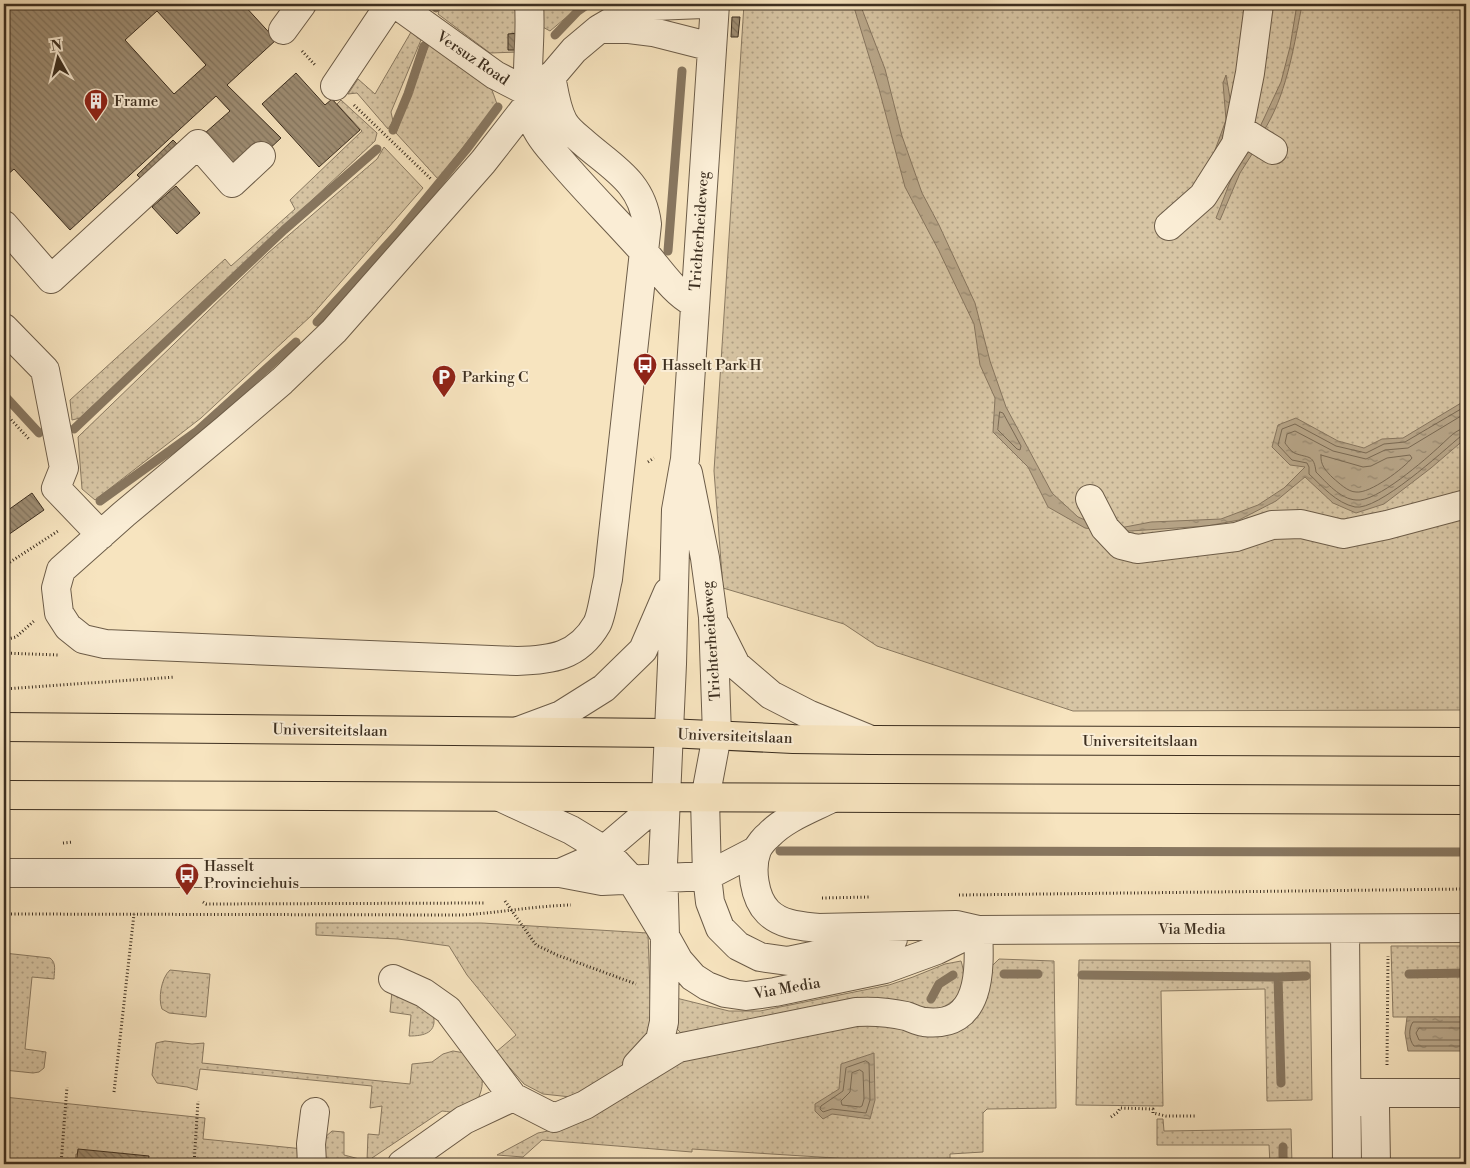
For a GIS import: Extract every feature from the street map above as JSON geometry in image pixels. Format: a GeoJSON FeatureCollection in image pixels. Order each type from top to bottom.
{"type":"FeatureCollection","features":[{"type":"Feature","properties":{"kind":"highway","name":"Universiteitslaan"},"geometry":{"type":"LineString","coordinates":[[4,727],[668,733],[793,739],[871,740],[1466,742]]}},
{"type":"Feature","properties":{"kind":"highway"},"geometry":{"type":"LineString","coordinates":[[4,796],[1466,800]]}},
{"type":"Feature","properties":{"kind":"street"},"geometry":{"type":"LineString","coordinates":[[283,30],[302,4]]}},
{"type":"Feature","properties":{"kind":"street"},"geometry":{"type":"LineString","coordinates":[[335,86],[390,4]]}},
{"type":"Feature","properties":{"kind":"street","name":"Versuz Road"},"geometry":{"type":"LineString","coordinates":[[396,4],[528,97]]}},
{"type":"Feature","properties":{"kind":"street"},"geometry":{"type":"LineString","coordinates":[[529,4],[528,97],[532,120],[538,131],[553,153],[678,292],[694,303]]}},
{"type":"Feature","properties":{"kind":"street"},"geometry":{"type":"LineString","coordinates":[[551,76],[563,121],[592,150],[629,180],[642,200],[646,210],[647,224],[608,578],[598,623],[580,644],[562,656],[517,661],[105,644],[84,639],[68,627],[59,613],[56,588],[61,570],[124,514],[282,381],[334,331],[509,131],[528,97],[551,76],[574,50],[599,29],[623,15],[653,6],[703,4]]}},
{"type":"Feature","properties":{"kind":"street","name":"Trichterheideweg"},"geometry":{"type":"LineString","coordinates":[[668,733],[672,664],[676,510],[685,459],[715,4]]}},
{"type":"Feature","properties":{"kind":"street"},"geometry":{"type":"LineString","coordinates":[[1169,226],[1204,196],[1236,144],[1250,73],[1259,4]]}},
{"type":"Feature","properties":{"kind":"street"},"geometry":{"type":"LineString","coordinates":[[599,29],[629,29],[653,32],[712,47]]}},
{"type":"Feature","properties":{"kind":"street"},"geometry":{"type":"LineString","coordinates":[[1239,129],[1273,150]]}},
{"type":"Feature","properties":{"kind":"street"},"geometry":{"type":"LineString","coordinates":[[4,225],[51,279],[198,144],[232,183],[261,156]]}},
{"type":"Feature","properties":{"kind":"street"},"geometry":{"type":"LineString","coordinates":[[4,328],[45,370],[64,468],[56,488],[101,535]]}},
{"type":"Feature","properties":{"kind":"street","name":"Trichterheideweg"},"geometry":{"type":"LineString","coordinates":[[685,459],[705,558],[712,617],[717,735]]}},
{"type":"Feature","properties":{"kind":"street"},"geometry":{"type":"LineString","coordinates":[[1090,499],[1105,528],[1121,545],[1137,549],[1236,537],[1272,525],[1301,524],[1343,534],[1387,526],[1466,504]]}},
{"type":"Feature","properties":{"kind":"street"},"geometry":{"type":"LineString","coordinates":[[518,732],[561,715],[604,688],[643,650],[673,581]]}},
{"type":"Feature","properties":{"kind":"street"},"geometry":{"type":"LineString","coordinates":[[712,617],[736,665],[771,695],[810,715],[871,740]]}},
{"type":"Feature","properties":{"kind":"street","name":"Via Media"},"geometry":{"type":"LineString","coordinates":[[668,733],[663,878],[665,936],[679,961],[694,977],[708,986],[725,993],[746,996],[775,992],[885,969],[937,950],[967,927]]}},
{"type":"Feature","properties":{"kind":"street","name":"Via Media"},"geometry":{"type":"LineString","coordinates":[[717,735],[705,799],[707,876],[710,902],[720,928],[738,946],[760,958],[788,961],[967,927]]}},
{"type":"Feature","properties":{"kind":"street"},"geometry":{"type":"LineString","coordinates":[[502,798],[572,830],[604,850],[632,880],[665,936],[664,1022],[660,1040],[619,1084]]}},
{"type":"Feature","properties":{"kind":"street"},"geometry":{"type":"LineString","coordinates":[[560,873],[585,862],[604,850],[666,798]]}},
{"type":"Feature","properties":{"kind":"street"},"geometry":{"type":"LineString","coordinates":[[4,873],[560,873],[602,881],[707,876],[757,850],[769,834],[785,822],[832,798]]}},
{"type":"Feature","properties":{"kind":"street","name":"Via Media"},"geometry":{"type":"LineString","coordinates":[[757,850],[754,881],[760,901],[768,912],[796,926],[818,928],[1466,928]]}},
{"type":"Feature","properties":{"kind":"street"},"geometry":{"type":"LineString","coordinates":[[392,979],[424,993],[448,1010],[513,1097],[554,1118],[585,1105],[678,1048],[856,1012],[880,1011],[923,1022],[944,1022],[959,1015],[975,994],[979,971],[967,927]]}},
{"type":"Feature","properties":{"kind":"street"},"geometry":{"type":"LineString","coordinates":[[1345,929],[1348,1093],[1347,1164]]}},
{"type":"Feature","properties":{"kind":"street"},"geometry":{"type":"LineString","coordinates":[[1348,1093],[1466,1093]]}},
{"type":"Feature","properties":{"kind":"street"},"geometry":{"type":"LineString","coordinates":[[1348,1093],[1375,1107],[1376,1164]]}},
{"type":"Feature","properties":{"kind":"street"},"geometry":{"type":"LineString","coordinates":[[402,1164],[464,1120],[513,1097]]}},
{"type":"Feature","properties":{"kind":"street"},"geometry":{"type":"LineString","coordinates":[[312,1164],[311,1144],[315,1112]]}},
{"type":"Feature","properties":{"kind":"path"},"geometry":{"type":"LineString","coordinates":[[335,86],[429,177]]}},
{"type":"Feature","properties":{"kind":"path"},"geometry":{"type":"LineString","coordinates":[[4,566],[58,531]]}},
{"type":"Feature","properties":{"kind":"path"},"geometry":{"type":"LineString","coordinates":[[4,653],[61,655]]}},
{"type":"Feature","properties":{"kind":"path"},"geometry":{"type":"LineString","coordinates":[[4,689],[180,676]]}},
{"type":"Feature","properties":{"kind":"path"},"geometry":{"type":"LineString","coordinates":[[954,896],[1466,889]]}},
{"type":"Feature","properties":{"kind":"path"},"geometry":{"type":"LineString","coordinates":[[846,897],[876,896]]}},
{"type":"Feature","properties":{"kind":"path"},"geometry":{"type":"LineString","coordinates":[[200,901],[206,904],[473,904],[489,902]]}},
{"type":"Feature","properties":{"kind":"path"},"geometry":{"type":"LineString","coordinates":[[497,902],[505,901],[510,911],[536,945],[558,955],[664,992]]}},
{"type":"Feature","properties":{"kind":"path"},"geometry":{"type":"LineString","coordinates":[[4,914],[461,914],[510,911]]}},
{"type":"Feature","properties":{"kind":"path"},"geometry":{"type":"LineString","coordinates":[[114,1092],[134,914]]}},
{"type":"Feature","properties":{"kind":"path"},"geometry":{"type":"LineString","coordinates":[[1387,1092],[1388,951]]}},
{"type":"Feature","properties":{"kind":"path"},"geometry":{"type":"LineString","coordinates":[[61,1164],[67,1087]]}},
{"type":"Feature","properties":{"kind":"path"},"geometry":{"type":"LineString","coordinates":[[194,1164],[198,1101]]}},
{"type":"Feature","properties":{"kind":"path"},"geometry":{"type":"LineString","coordinates":[[1111,1117],[1120,1108],[1153,1109],[1153,1113],[1166,1116],[1196,1116]]}},
{"type":"Feature","properties":{"kind":"shaded area"},"geometry":{"type":"Polygon","coordinates":[[[441,4],[518,4],[519,52],[490,53],[438,14],[441,4]]]}},
{"type":"Feature","properties":{"kind":"shaded area"},"geometry":{"type":"Polygon","coordinates":[[[539,4],[582,4],[550,31],[541,26],[539,4]]]}},
{"type":"Feature","properties":{"kind":"shaded area"},"geometry":{"type":"Polygon","coordinates":[[[744,4],[1466,4],[1466,710],[1073,711],[877,646],[844,624],[723,588],[714,471],[744,4]]]}},
{"type":"Feature","properties":{"kind":"shaded area"},"geometry":{"type":"Polygon","coordinates":[[[411,32],[421,40],[391,112],[393,121],[388,129],[357,93],[348,94],[358,79],[375,94],[411,32]]]}},
{"type":"Feature","properties":{"kind":"shaded area"},"geometry":{"type":"Polygon","coordinates":[[[429,44],[492,90],[497,104],[438,179],[396,133],[429,44]]]}},
{"type":"Feature","properties":{"kind":"shaded area"},"geometry":{"type":"Polygon","coordinates":[[[341,100],[377,133],[375,141],[80,418],[72,420],[70,400],[225,259],[231,266],[295,209],[290,200],[362,131],[337,104],[341,100]]]}},
{"type":"Feature","properties":{"kind":"shaded area"},"geometry":{"type":"Polygon","coordinates":[[[384,147],[423,188],[312,315],[201,418],[95,500],[82,489],[78,437],[268,253],[377,159],[384,147]]]}},
{"type":"Feature","properties":{"kind":"shaded area"},"geometry":{"type":"Polygon","coordinates":[[[316,923],[482,923],[648,933],[651,1023],[645,1043],[628,1062],[588,1090],[571,1097],[543,1094],[524,1084],[496,1052],[516,1035],[467,975],[449,946],[398,939],[316,935],[316,923]]]}},
{"type":"Feature","properties":{"kind":"shaded area"},"geometry":{"type":"Polygon","coordinates":[[[1391,946],[1466,946],[1466,1017],[1393,1017],[1391,946]]]}},
{"type":"Feature","properties":{"kind":"shaded area"},"geometry":{"type":"Polygon","coordinates":[[[4,953],[50,958],[54,965],[54,979],[32,977],[25,1049],[46,1052],[44,1068],[39,1072],[4,1070],[4,1020],[8,975],[4,974],[4,953]]]}},
{"type":"Feature","properties":{"kind":"shaded area"},"geometry":{"type":"Polygon","coordinates":[[[999,959],[1054,961],[1056,1108],[987,1109],[983,1113],[983,1152],[950,1154],[950,1164],[904,1162],[904,1159],[851,1159],[692,1149],[692,1152],[542,1140],[523,1157],[497,1155],[538,1133],[563,1128],[590,1118],[678,1059],[857,1022],[926,1031],[999,959]]]}},
{"type":"Feature","properties":{"kind":"shaded area"},"geometry":{"type":"Polygon","coordinates":[[[1079,960],[1310,961],[1312,1100],[1267,1101],[1265,989],[1161,991],[1163,1106],[1076,1105],[1079,960]]]}},
{"type":"Feature","properties":{"kind":"shaded area"},"geometry":{"type":"Polygon","coordinates":[[[961,961],[964,976],[962,989],[954,1000],[941,1008],[681,1033],[674,1026],[672,997],[729,1011],[760,1011],[889,985],[945,964],[961,961]]]}},
{"type":"Feature","properties":{"kind":"shaded area"},"geometry":{"type":"Polygon","coordinates":[[[170,970],[210,974],[206,1017],[169,1013],[162,1009],[160,1000],[161,989],[164,978],[170,970]]]}},
{"type":"Feature","properties":{"kind":"shaded area"},"geometry":{"type":"Polygon","coordinates":[[[392,991],[403,992],[433,1014],[432,1029],[425,1034],[409,1036],[411,1015],[390,1012],[392,991]]]}},
{"type":"Feature","properties":{"kind":"shaded area"},"geometry":{"type":"Polygon","coordinates":[[[165,1041],[192,1044],[204,1043],[202,1063],[410,1084],[412,1064],[432,1062],[443,1054],[453,1051],[465,1053],[480,1071],[482,1077],[481,1090],[476,1102],[467,1111],[459,1113],[442,1111],[372,1158],[375,1164],[324,1164],[324,1138],[332,1131],[344,1132],[344,1155],[367,1161],[368,1134],[379,1135],[382,1106],[370,1108],[372,1086],[200,1069],[197,1090],[157,1083],[152,1075],[156,1043],[165,1041]]]}},
{"type":"Feature","properties":{"kind":"shaded area"},"geometry":{"type":"Polygon","coordinates":[[[4,1097],[205,1118],[203,1139],[304,1149],[304,1164],[148,1164],[148,1161],[76,1154],[75,1164],[4,1164],[4,1097]]]}},
{"type":"Feature","properties":{"kind":"shaded area"},"geometry":{"type":"Polygon","coordinates":[[[1157,1119],[1163,1119],[1164,1131],[1291,1129],[1292,1164],[1270,1164],[1269,1145],[1157,1145],[1157,1119]]]}},
{"type":"Feature","properties":{"kind":"water"},"geometry":{"type":"Polygon","coordinates":[[[853,4],[860,4],[885,69],[902,136],[922,193],[975,303],[990,361],[1006,407],[1052,493],[1078,517],[1097,525],[1120,528],[1151,522],[1221,519],[1258,505],[1284,488],[1305,467],[1290,465],[1272,447],[1278,425],[1296,418],[1338,441],[1364,448],[1382,439],[1403,438],[1466,400],[1466,438],[1384,504],[1356,513],[1333,503],[1305,477],[1276,501],[1239,520],[1207,526],[1115,532],[1085,528],[1048,507],[1028,467],[993,432],[995,398],[980,365],[974,324],[939,251],[905,187],[879,89],[853,4]]]}},
{"type":"Feature","properties":{"kind":"water"},"geometry":{"type":"Polygon","coordinates":[[[1297,4],[1301,4],[1301,10],[1288,73],[1278,104],[1263,132],[1259,129],[1281,82],[1290,47],[1297,4]]]}},
{"type":"Feature","properties":{"kind":"water"},"geometry":{"type":"Polygon","coordinates":[[[1226,75],[1231,104],[1228,129],[1211,161],[1226,120],[1223,83],[1226,75]]]}},
{"type":"Feature","properties":{"kind":"water"},"geometry":{"type":"Polygon","coordinates":[[[1250,150],[1254,151],[1240,173],[1220,220],[1216,218],[1235,169],[1250,150]]]}},
{"type":"Feature","properties":{"kind":"water"},"geometry":{"type":"Polygon","coordinates":[[[1407,1017],[1466,1017],[1466,1051],[1408,1051],[1405,1033],[1407,1017]]]}},
{"type":"Feature","properties":{"kind":"water"},"geometry":{"type":"Polygon","coordinates":[[[874,1053],[875,1100],[870,1119],[832,1114],[823,1119],[815,1111],[815,1104],[839,1089],[841,1064],[874,1053]]]}},
{"type":"Feature","properties":{"kind":"building","name":"Frame"},"geometry":{"type":"Polygon","coordinates":[[[4,4],[243,4],[276,40],[227,85],[281,138],[265,153],[256,143],[233,164],[205,133],[230,111],[216,96],[70,230],[14,169],[6,176],[4,173],[4,4]],[[157,11],[125,40],[174,94],[206,65],[157,11]]]}},
{"type":"Feature","properties":{"kind":"building"},"geometry":{"type":"Polygon","coordinates":[[[732,17],[740,17],[738,37],[731,37],[732,17]]]}},
{"type":"Feature","properties":{"kind":"building"},"geometry":{"type":"Polygon","coordinates":[[[519,33],[518,50],[508,50],[508,34],[519,33]]]}},
{"type":"Feature","properties":{"kind":"building"},"geometry":{"type":"Polygon","coordinates":[[[296,73],[325,105],[332,99],[360,130],[319,167],[262,104],[296,73]]]}},
{"type":"Feature","properties":{"kind":"building"},"geometry":{"type":"Polygon","coordinates":[[[173,140],[181,148],[144,182],[137,175],[173,140]]]}},
{"type":"Feature","properties":{"kind":"building"},"geometry":{"type":"Polygon","coordinates":[[[176,186],[200,213],[177,234],[152,207],[176,186]]]}},
{"type":"Feature","properties":{"kind":"building"},"geometry":{"type":"Polygon","coordinates":[[[32,493],[44,510],[8,535],[4,528],[4,513],[32,493]]]}},
{"type":"Feature","properties":{"kind":"building"},"geometry":{"type":"Polygon","coordinates":[[[78,1149],[149,1156],[148,1164],[76,1164],[78,1149]]]}},
{"type":"Feature","properties":{"kind":"building"},"geometry":{"type":"Polygon","coordinates":[[[868,1160],[914,1163],[914,1164],[868,1164],[868,1160]]]}},
{"type":"Feature","properties":{"kind":"waterway"},"geometry":{"type":"LineString","coordinates":[[436,8],[437,4]]}},
{"type":"Feature","properties":{"kind":"waterway"},"geometry":{"type":"LineString","coordinates":[[555,35],[578,11],[588,4]]}},
{"type":"Feature","properties":{"kind":"waterway"},"geometry":{"type":"LineString","coordinates":[[393,130],[408,94],[424,46]]}},
{"type":"Feature","properties":{"kind":"waterway"},"geometry":{"type":"LineString","coordinates":[[668,251],[682,71]]}},
{"type":"Feature","properties":{"kind":"waterway"},"geometry":{"type":"LineString","coordinates":[[317,322],[397,234],[466,150],[498,107]]}},
{"type":"Feature","properties":{"kind":"waterway"},"geometry":{"type":"LineString","coordinates":[[74,429],[284,230],[377,149]]}},
{"type":"Feature","properties":{"kind":"waterway"},"geometry":{"type":"LineString","coordinates":[[100,501],[196,432],[296,342]]}},
{"type":"Feature","properties":{"kind":"waterway"},"geometry":{"type":"LineString","coordinates":[[4,395],[39,433]]}},
{"type":"Feature","properties":{"kind":"waterway"},"geometry":{"type":"LineString","coordinates":[[780,851],[1466,852]]}},
{"type":"Feature","properties":{"kind":"waterway"},"geometry":{"type":"LineString","coordinates":[[1409,974],[1466,973]]}},
{"type":"Feature","properties":{"kind":"waterway"},"geometry":{"type":"LineString","coordinates":[[1004,974],[1038,974]]}},
{"type":"Feature","properties":{"kind":"waterway"},"geometry":{"type":"LineString","coordinates":[[931,999],[939,984],[953,975]]}},
{"type":"Feature","properties":{"kind":"waterway"},"geometry":{"type":"LineString","coordinates":[[1082,975],[1306,976]]}},
{"type":"Feature","properties":{"kind":"waterway"},"geometry":{"type":"LineString","coordinates":[[1278,977],[1281,1083]]}},
{"type":"Feature","properties":{"kind":"waterway"},"geometry":{"type":"LineString","coordinates":[[1283,1147],[1283,1164]]}},
{"type":"Feature","properties":{"kind":"place","name":"Frame"},"geometry":{"type":"Point","coordinates":[96,122]}},
{"type":"Feature","properties":{"kind":"place","name":"Hasselt Park H"},"geometry":{"type":"Point","coordinates":[645,386]}},
{"type":"Feature","properties":{"kind":"place","name":"Parking C"},"geometry":{"type":"Point","coordinates":[444,398]}},
{"type":"Feature","properties":{"kind":"place","name":"Hasselt Provinciehuis"},"geometry":{"type":"Point","coordinates":[187,896]}}]}
